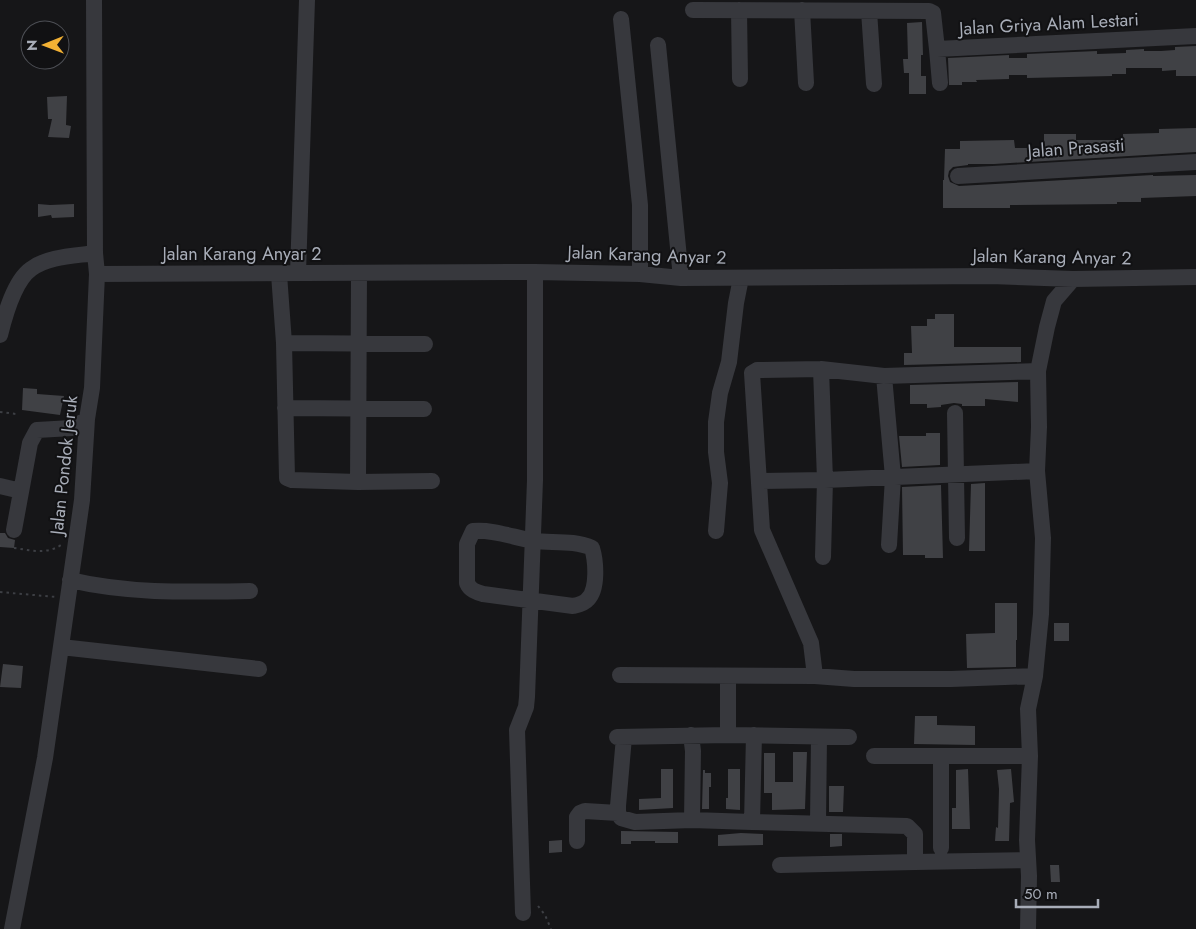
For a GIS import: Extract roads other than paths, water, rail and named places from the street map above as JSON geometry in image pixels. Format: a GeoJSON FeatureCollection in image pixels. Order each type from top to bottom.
{"type":"FeatureCollection","features":[{"type":"Feature","properties":{"kind":"street","name":"Jalan Pondok Jeruk"},"geometry":{"type":"LineString","coordinates":[[12,929],[45,758],[82,500],[92,388],[97,274],[95,253],[94,0]]}},
{"type":"Feature","properties":{"kind":"street"},"geometry":{"type":"LineString","coordinates":[[298,273],[307,0]]}},
{"type":"Feature","properties":{"kind":"street"},"geometry":{"type":"LineString","coordinates":[[693,10],[932,11],[934,14],[937,49]]}},
{"type":"Feature","properties":{"kind":"street"},"geometry":{"type":"LineString","coordinates":[[739,10],[740,79]]}},
{"type":"Feature","properties":{"kind":"street"},"geometry":{"type":"LineString","coordinates":[[802,10],[806,83]]}},
{"type":"Feature","properties":{"kind":"street"},"geometry":{"type":"LineString","coordinates":[[869,11],[874,84]]}},
{"type":"Feature","properties":{"kind":"street"},"geometry":{"type":"LineString","coordinates":[[621,19],[640,205],[640,274]]}},
{"type":"Feature","properties":{"kind":"street","name":"Jalan Griya Alam Lestari"},"geometry":{"type":"LineString","coordinates":[[940,82],[937,49],[1196,36]]}},
{"type":"Feature","properties":{"kind":"street"},"geometry":{"type":"LineString","coordinates":[[658,45],[681,278]]}},
{"type":"Feature","properties":{"kind":"street","name":"Jalan Prasasti"},"geometry":{"type":"LineString","coordinates":[[958,176],[1196,162]]}},
{"type":"Feature","properties":{"kind":"street"},"geometry":{"type":"LineString","coordinates":[[0,335],[17,286],[30,269],[50,260],[95,253]]}},
{"type":"Feature","properties":{"kind":"street"},"geometry":{"type":"LineString","coordinates":[[530,909],[518,730],[526,707],[527,697],[534,541],[535,272]]}},
{"type":"Feature","properties":{"kind":"street","name":"Jalan Karang Anyar 2"},"geometry":{"type":"LineString","coordinates":[[97,274],[535,272],[640,274],[681,278],[991,276],[1073,279],[1196,277]]}},
{"type":"Feature","properties":{"kind":"street"},"geometry":{"type":"LineString","coordinates":[[358,482],[359,273]]}},
{"type":"Feature","properties":{"kind":"street"},"geometry":{"type":"LineString","coordinates":[[279,274],[284,343],[287,478],[292,480],[358,482],[432,481]]}},
{"type":"Feature","properties":{"kind":"street"},"geometry":{"type":"LineString","coordinates":[[716,531],[720,482],[716,452],[716,422],[720,393],[729,362],[741,278]]}},
{"type":"Feature","properties":{"kind":"street"},"geometry":{"type":"LineString","coordinates":[[1028,929],[1027,840],[1030,756],[1028,709],[1041,614],[1043,538],[1037,471],[1039,427],[1038,371],[1054,301],[1073,279]]}},
{"type":"Feature","properties":{"kind":"street"},"geometry":{"type":"LineString","coordinates":[[284,343],[424,344]]}},
{"type":"Feature","properties":{"kind":"street"},"geometry":{"type":"LineString","coordinates":[[815,676],[811,643],[762,530],[752,373],[757,370],[821,369],[884,376],[1038,371]]}},
{"type":"Feature","properties":{"kind":"street"},"geometry":{"type":"LineString","coordinates":[[821,369],[825,480],[823,557]]}},
{"type":"Feature","properties":{"kind":"street"},"geometry":{"type":"LineString","coordinates":[[884,376],[893,477],[889,545]]}},
{"type":"Feature","properties":{"kind":"street"},"geometry":{"type":"LineString","coordinates":[[285,408],[424,409]]}},
{"type":"Feature","properties":{"kind":"street"},"geometry":{"type":"LineString","coordinates":[[955,414],[957,538]]}},
{"type":"Feature","properties":{"kind":"street"},"geometry":{"type":"LineString","coordinates":[[14,530],[30,443],[36,430],[72,428],[88,420]]}},
{"type":"Feature","properties":{"kind":"street"},"geometry":{"type":"LineString","coordinates":[[759,482],[1037,471]]}},
{"type":"Feature","properties":{"kind":"street"},"geometry":{"type":"LineString","coordinates":[[0,486],[21,491]]}},
{"type":"Feature","properties":{"kind":"street"},"geometry":{"type":"LineString","coordinates":[[479,531],[534,541],[588,546],[592,548],[596,569],[591,595],[583,603],[573,606],[483,594],[469,588],[467,584],[467,544],[473,532],[479,531]]}},
{"type":"Feature","properties":{"kind":"street"},"geometry":{"type":"LineString","coordinates":[[70,580],[97,586],[166,592],[250,591]]}},
{"type":"Feature","properties":{"kind":"street"},"geometry":{"type":"LineString","coordinates":[[61,647],[259,669]]}},
{"type":"Feature","properties":{"kind":"street"},"geometry":{"type":"LineString","coordinates":[[620,676],[815,676],[873,679],[951,679],[1034,676]]}},
{"type":"Feature","properties":{"kind":"street"},"geometry":{"type":"LineString","coordinates":[[728,676],[728,735]]}},
{"type":"Feature","properties":{"kind":"street"},"geometry":{"type":"LineString","coordinates":[[691,735],[693,752],[692,820]]}},
{"type":"Feature","properties":{"kind":"street"},"geometry":{"type":"LineString","coordinates":[[752,822],[754,735]]}},
{"type":"Feature","properties":{"kind":"street"},"geometry":{"type":"LineString","coordinates":[[849,737],[754,735],[621,737],[618,813],[621,818],[635,822],[692,820],[907,826],[915,834],[916,862]]}},
{"type":"Feature","properties":{"kind":"street"},"geometry":{"type":"LineString","coordinates":[[818,823],[819,737]]}},
{"type":"Feature","properties":{"kind":"street"},"geometry":{"type":"LineString","coordinates":[[874,756],[1030,756]]}},
{"type":"Feature","properties":{"kind":"street"},"geometry":{"type":"LineString","coordinates":[[941,756],[941,848]]}},
{"type":"Feature","properties":{"kind":"street"},"geometry":{"type":"LineString","coordinates":[[577,841],[577,817],[580,812],[618,813]]}},
{"type":"Feature","properties":{"kind":"street"},"geometry":{"type":"LineString","coordinates":[[780,865],[1028,860]]}}]}
